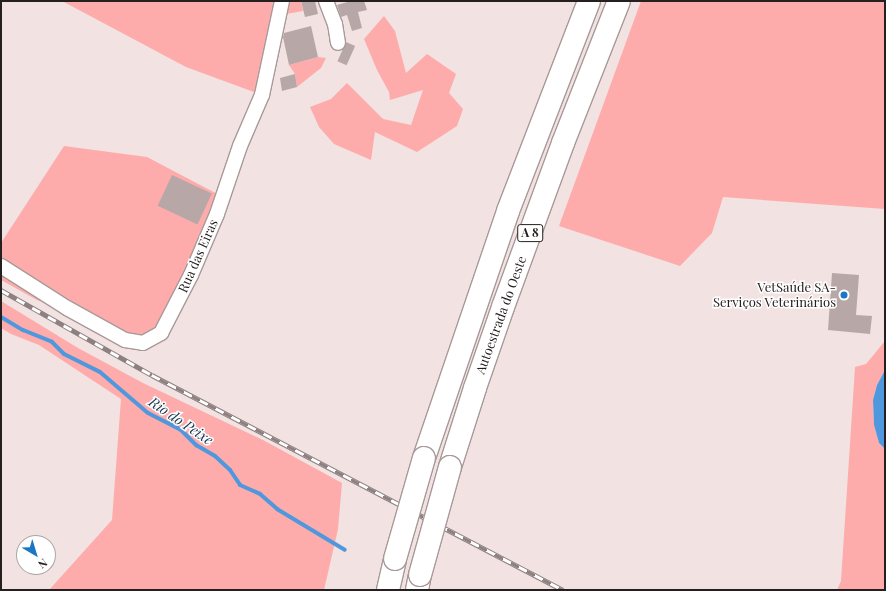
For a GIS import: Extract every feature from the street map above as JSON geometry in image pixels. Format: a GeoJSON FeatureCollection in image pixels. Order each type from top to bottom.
{"type":"FeatureCollection","features":[{"type":"Feature","properties":{"kind":"highway","name":"Autoestrada do Oeste"},"geometry":{"type":"LineString","coordinates":[[388,590],[395,559],[424,458],[508,211],[589,1]]}},
{"type":"Feature","properties":{"kind":"highway","name":"Autoestrada do Oeste"},"geometry":{"type":"LineString","coordinates":[[419,583],[450,467],[475,388],[561,150],[619,1]]}},
{"type":"Feature","properties":{"kind":"street","name":"Rua das Eiras"},"geometry":{"type":"LineString","coordinates":[[1,266],[67,308],[126,340],[143,343],[161,333],[191,276],[217,214],[240,146],[262,94],[282,1]]}},
{"type":"Feature","properties":{"kind":"street"},"geometry":{"type":"LineString","coordinates":[[326,1],[335,24],[338,43]]}},
{"type":"Feature","properties":{"kind":"shaded area"},"geometry":{"type":"Polygon","coordinates":[[[62,1],[282,1],[262,95],[186,67],[62,1]]]}},
{"type":"Feature","properties":{"kind":"shaded area"},"geometry":{"type":"Polygon","coordinates":[[[288,1],[301,1],[303,11],[286,14],[288,1]]]}},
{"type":"Feature","properties":{"kind":"shaded area"},"geometry":{"type":"Polygon","coordinates":[[[641,1],[885,1],[885,209],[723,197],[712,233],[680,266],[559,226],[641,1]]]}},
{"type":"Feature","properties":{"kind":"shaded area"},"geometry":{"type":"Polygon","coordinates":[[[384,16],[395,31],[406,73],[427,54],[456,74],[449,93],[463,109],[457,126],[417,152],[375,132],[371,160],[334,144],[319,127],[310,107],[331,99],[347,83],[383,119],[411,125],[423,90],[390,100],[389,92],[377,70],[364,39],[384,16]]]}},
{"type":"Feature","properties":{"kind":"shaded area"},"geometry":{"type":"Polygon","coordinates":[[[318,57],[326,58],[321,68],[297,87],[295,74],[289,65],[318,57]]]}},
{"type":"Feature","properties":{"kind":"shaded area"},"geometry":{"type":"Polygon","coordinates":[[[64,146],[147,157],[223,197],[169,317],[143,343],[37,300],[1,280],[1,243],[64,146]]]}},
{"type":"Feature","properties":{"kind":"shaded area"},"geometry":{"type":"Polygon","coordinates":[[[1,301],[78,348],[143,383],[263,440],[342,483],[338,529],[324,590],[49,590],[112,520],[121,399],[39,345],[11,334],[1,328],[1,301]]]}},
{"type":"Feature","properties":{"kind":"shaded area"},"geometry":{"type":"Polygon","coordinates":[[[885,341],[885,370],[877,385],[873,400],[874,425],[879,443],[885,449],[885,590],[837,590],[841,581],[855,367],[866,364],[885,341]]]}},
{"type":"Feature","properties":{"kind":"water"},"geometry":{"type":"Polygon","coordinates":[[[885,370],[885,449],[879,443],[874,425],[873,400],[877,385],[885,370]]]}},
{"type":"Feature","properties":{"kind":"building"},"geometry":{"type":"Polygon","coordinates":[[[301,1],[315,1],[318,14],[305,17],[301,1]]]}},
{"type":"Feature","properties":{"kind":"building"},"geometry":{"type":"Polygon","coordinates":[[[351,1],[364,1],[367,10],[358,12],[362,28],[352,31],[347,15],[341,17],[337,5],[351,1]]]}},
{"type":"Feature","properties":{"kind":"building"},"geometry":{"type":"Polygon","coordinates":[[[311,26],[318,57],[289,65],[283,37],[284,33],[311,26]]]}},
{"type":"Feature","properties":{"kind":"building"},"geometry":{"type":"Polygon","coordinates":[[[346,42],[355,46],[347,65],[337,61],[346,42]]]}},
{"type":"Feature","properties":{"kind":"building"},"geometry":{"type":"Polygon","coordinates":[[[295,74],[297,87],[282,91],[280,78],[295,74]]]}},
{"type":"Feature","properties":{"kind":"building"},"geometry":{"type":"Polygon","coordinates":[[[172,175],[212,194],[198,224],[158,206],[172,175]]]}},
{"type":"Feature","properties":{"kind":"building","name":"VetSaúde SA- Serviços Veterinários"},"geometry":{"type":"Polygon","coordinates":[[[832,273],[859,275],[856,315],[872,316],[870,334],[828,330],[832,273]]]}},
{"type":"Feature","properties":{"kind":"waterway","name":"Rio do Peixe"},"geometry":{"type":"LineString","coordinates":[[1,317],[23,330],[52,342],[64,354],[100,372],[148,413],[180,429],[196,445],[215,456],[230,470],[240,485],[260,494],[277,509],[345,550]]}},
{"type":"Feature","properties":{"kind":"railway"},"geometry":{"type":"LineString","coordinates":[[1,290],[152,375],[563,590]]}},
{"type":"Feature","properties":{"kind":"place","name":"VetSaúde SA- Serviços Veterinários"},"geometry":{"type":"Point","coordinates":[844,295]}}]}
